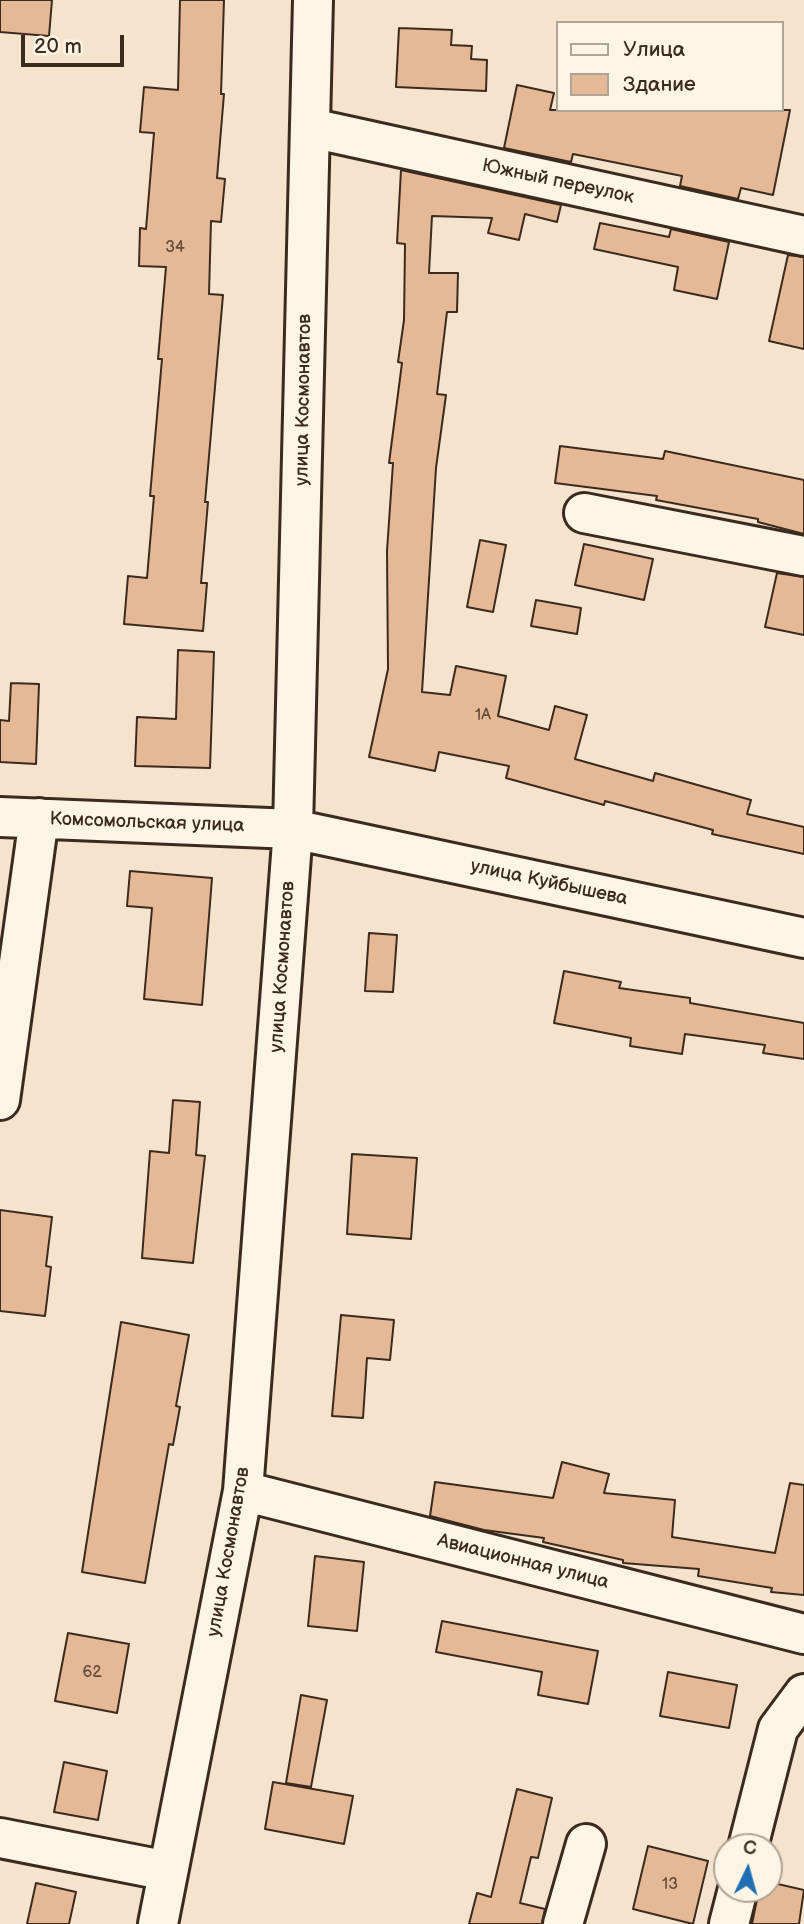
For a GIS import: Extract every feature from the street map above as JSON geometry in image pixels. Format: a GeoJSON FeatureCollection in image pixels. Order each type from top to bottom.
{"type":"FeatureCollection","features":[{"type":"Feature","properties":{"kind":"street","name":"улица Космонавтов"},"geometry":{"type":"LineString","coordinates":[[158,1924],[243,1490],[293,829],[313,0]]}},
{"type":"Feature","properties":{"kind":"street","name":"Южный переулок"},"geometry":{"type":"LineString","coordinates":[[311,128],[804,236]]}},
{"type":"Feature","properties":{"kind":"street"},"geometry":{"type":"LineString","coordinates":[[584,513],[804,556]]}},
{"type":"Feature","properties":{"kind":"street","name":"Комсомольская улица"},"geometry":{"type":"LineString","coordinates":[[0,817],[293,829]]}},
{"type":"Feature","properties":{"kind":"street"},"geometry":{"type":"LineString","coordinates":[[0,1100],[39,818]]}},
{"type":"Feature","properties":{"kind":"street","name":"улица Куйбышева"},"geometry":{"type":"LineString","coordinates":[[293,829],[804,938]]}},
{"type":"Feature","properties":{"kind":"street","name":"Авиационная улица"},"geometry":{"type":"LineString","coordinates":[[243,1490],[804,1634]]}},
{"type":"Feature","properties":{"kind":"street"},"geometry":{"type":"LineString","coordinates":[[752,1833],[778,1729],[804,1694]]}},
{"type":"Feature","properties":{"kind":"street"},"geometry":{"type":"LineString","coordinates":[[0,1838],[169,1871]]}},
{"type":"Feature","properties":{"kind":"street"},"geometry":{"type":"LineString","coordinates":[[563,1924],[586,1844]]}},
{"type":"Feature","properties":{"kind":"street"},"geometry":{"type":"LineString","coordinates":[[729,1924],[734,1903]]}},
{"type":"Feature","properties":{"kind":"building"},"geometry":{"type":"Polygon","coordinates":[[[0,0],[52,0],[49,36],[0,32],[0,0]]]}},
{"type":"Feature","properties":{"kind":"building"},"geometry":{"type":"Polygon","coordinates":[[[180,0],[224,0],[221,94],[224,94],[217,178],[225,179],[221,222],[211,221],[209,294],[223,295],[205,502],[208,502],[201,583],[207,583],[203,631],[124,624],[128,576],[147,578],[154,496],[150,496],[162,359],[158,359],[166,267],[139,266],[140,228],[146,229],[154,133],[140,132],[144,87],[178,90],[180,0]]]}},
{"type":"Feature","properties":{"kind":"building"},"geometry":{"type":"Polygon","coordinates":[[[399,28],[452,30],[451,45],[472,46],[471,59],[487,60],[486,91],[396,87],[399,28]]]}},
{"type":"Feature","properties":{"kind":"building"},"geometry":{"type":"Polygon","coordinates":[[[517,85],[554,93],[550,110],[556,112],[790,110],[773,195],[741,188],[738,199],[680,186],[682,176],[573,154],[571,162],[504,148],[517,85]]]}},
{"type":"Feature","properties":{"kind":"building"},"geometry":{"type":"Polygon","coordinates":[[[401,170],[561,205],[557,222],[525,214],[519,240],[488,233],[492,218],[432,216],[429,273],[458,273],[457,312],[447,312],[437,394],[446,395],[436,468],[422,692],[450,695],[456,666],[506,676],[498,716],[549,730],[555,706],[587,715],[575,759],[653,781],[655,773],[751,800],[747,814],[804,827],[804,854],[712,834],[713,830],[605,801],[604,805],[506,778],[509,766],[439,752],[435,771],[369,757],[388,669],[387,551],[393,463],[389,463],[402,363],[398,362],[404,320],[405,244],[397,243],[401,170]]]}},
{"type":"Feature","properties":{"kind":"building"},"geometry":{"type":"Polygon","coordinates":[[[600,223],[669,237],[671,229],[729,242],[717,299],[674,290],[678,267],[594,249],[600,223]]]}},
{"type":"Feature","properties":{"kind":"building"},"geometry":{"type":"Polygon","coordinates":[[[788,255],[804,257],[804,349],[769,341],[788,255]]]}},
{"type":"Feature","properties":{"kind":"building"},"geometry":{"type":"Polygon","coordinates":[[[560,446],[663,459],[665,451],[804,480],[804,534],[758,522],[758,519],[656,500],[657,496],[555,483],[560,446]]]}},
{"type":"Feature","properties":{"kind":"building"},"geometry":{"type":"Polygon","coordinates":[[[480,540],[506,545],[493,612],[467,607],[480,540]]]}},
{"type":"Feature","properties":{"kind":"building"},"geometry":{"type":"Polygon","coordinates":[[[584,544],[653,559],[644,600],[575,585],[584,544]]]}},
{"type":"Feature","properties":{"kind":"building"},"geometry":{"type":"Polygon","coordinates":[[[777,573],[804,577],[804,635],[765,627],[777,573]]]}},
{"type":"Feature","properties":{"kind":"building"},"geometry":{"type":"Polygon","coordinates":[[[536,600],[581,608],[577,634],[531,626],[536,600]]]}},
{"type":"Feature","properties":{"kind":"building"},"geometry":{"type":"Polygon","coordinates":[[[178,650],[214,652],[210,768],[135,766],[137,717],[176,719],[178,650]]]}},
{"type":"Feature","properties":{"kind":"building"},"geometry":{"type":"Polygon","coordinates":[[[11,683],[39,684],[36,764],[0,762],[0,720],[9,721],[11,683]]]}},
{"type":"Feature","properties":{"kind":"building"},"geometry":{"type":"Polygon","coordinates":[[[130,871],[212,878],[202,1005],[144,999],[152,908],[127,906],[130,871]]]}},
{"type":"Feature","properties":{"kind":"building"},"geometry":{"type":"Polygon","coordinates":[[[369,933],[397,935],[393,992],[365,991],[369,933]]]}},
{"type":"Feature","properties":{"kind":"building"},"geometry":{"type":"Polygon","coordinates":[[[564,971],[621,982],[619,988],[690,998],[690,1003],[804,1023],[804,1059],[763,1053],[765,1045],[685,1034],[682,1054],[630,1046],[631,1038],[554,1023],[564,971]]]}},
{"type":"Feature","properties":{"kind":"building"},"geometry":{"type":"Polygon","coordinates":[[[173,1100],[200,1102],[196,1155],[205,1156],[193,1263],[142,1258],[150,1151],[169,1153],[173,1100]]]}},
{"type":"Feature","properties":{"kind":"building"},"geometry":{"type":"Polygon","coordinates":[[[352,1154],[417,1158],[411,1239],[347,1234],[352,1154]]]}},
{"type":"Feature","properties":{"kind":"building"},"geometry":{"type":"Polygon","coordinates":[[[0,1210],[52,1217],[46,1266],[51,1267],[45,1316],[0,1311],[0,1210]]]}},
{"type":"Feature","properties":{"kind":"building"},"geometry":{"type":"Polygon","coordinates":[[[341,1315],[394,1320],[390,1360],[367,1358],[363,1418],[332,1416],[341,1315]]]}},
{"type":"Feature","properties":{"kind":"building"},"geometry":{"type":"Polygon","coordinates":[[[121,1322],[189,1335],[176,1406],[180,1407],[173,1445],[169,1444],[145,1583],[82,1572],[121,1322]]]}},
{"type":"Feature","properties":{"kind":"building"},"geometry":{"type":"Polygon","coordinates":[[[562,1462],[609,1474],[604,1493],[675,1500],[672,1537],[775,1553],[790,1483],[804,1485],[804,1595],[771,1592],[772,1588],[698,1576],[699,1569],[623,1563],[623,1560],[543,1542],[544,1538],[484,1530],[430,1516],[435,1482],[553,1498],[562,1462]]]}},
{"type":"Feature","properties":{"kind":"building"},"geometry":{"type":"Polygon","coordinates":[[[315,1556],[364,1562],[357,1631],[308,1626],[315,1556]]]}},
{"type":"Feature","properties":{"kind":"building"},"geometry":{"type":"Polygon","coordinates":[[[442,1621],[598,1651],[588,1704],[538,1695],[542,1672],[436,1652],[442,1621]]]}},
{"type":"Feature","properties":{"kind":"building"},"geometry":{"type":"Polygon","coordinates":[[[68,1633],[129,1644],[117,1713],[55,1701],[68,1633]]]}},
{"type":"Feature","properties":{"kind":"building"},"geometry":{"type":"Polygon","coordinates":[[[668,1672],[737,1685],[729,1728],[660,1716],[668,1672]]]}},
{"type":"Feature","properties":{"kind":"building"},"geometry":{"type":"Polygon","coordinates":[[[301,1695],[327,1700],[311,1787],[286,1783],[301,1695]]]}},
{"type":"Feature","properties":{"kind":"building"},"geometry":{"type":"Polygon","coordinates":[[[64,1762],[107,1771],[98,1820],[54,1812],[64,1762]]]}},
{"type":"Feature","properties":{"kind":"building"},"geometry":{"type":"Polygon","coordinates":[[[273,1782],[353,1796],[344,1844],[265,1829],[273,1782]]]}},
{"type":"Feature","properties":{"kind":"building"},"geometry":{"type":"Polygon","coordinates":[[[517,1789],[552,1798],[538,1858],[531,1857],[520,1903],[545,1909],[542,1924],[469,1924],[477,1893],[491,1897],[517,1789]]]}},
{"type":"Feature","properties":{"kind":"building"},"geometry":{"type":"Polygon","coordinates":[[[648,1846],[708,1861],[693,1924],[633,1909],[648,1846]]]}},
{"type":"Feature","properties":{"kind":"building"},"geometry":{"type":"Polygon","coordinates":[[[36,1883],[76,1892],[69,1924],[27,1924],[36,1883]]]}},
{"type":"Feature","properties":{"kind":"building"},"geometry":{"type":"Polygon","coordinates":[[[783,1885],[804,1890],[799,1924],[752,1924],[756,1903],[783,1903],[783,1885]]]}}]}
